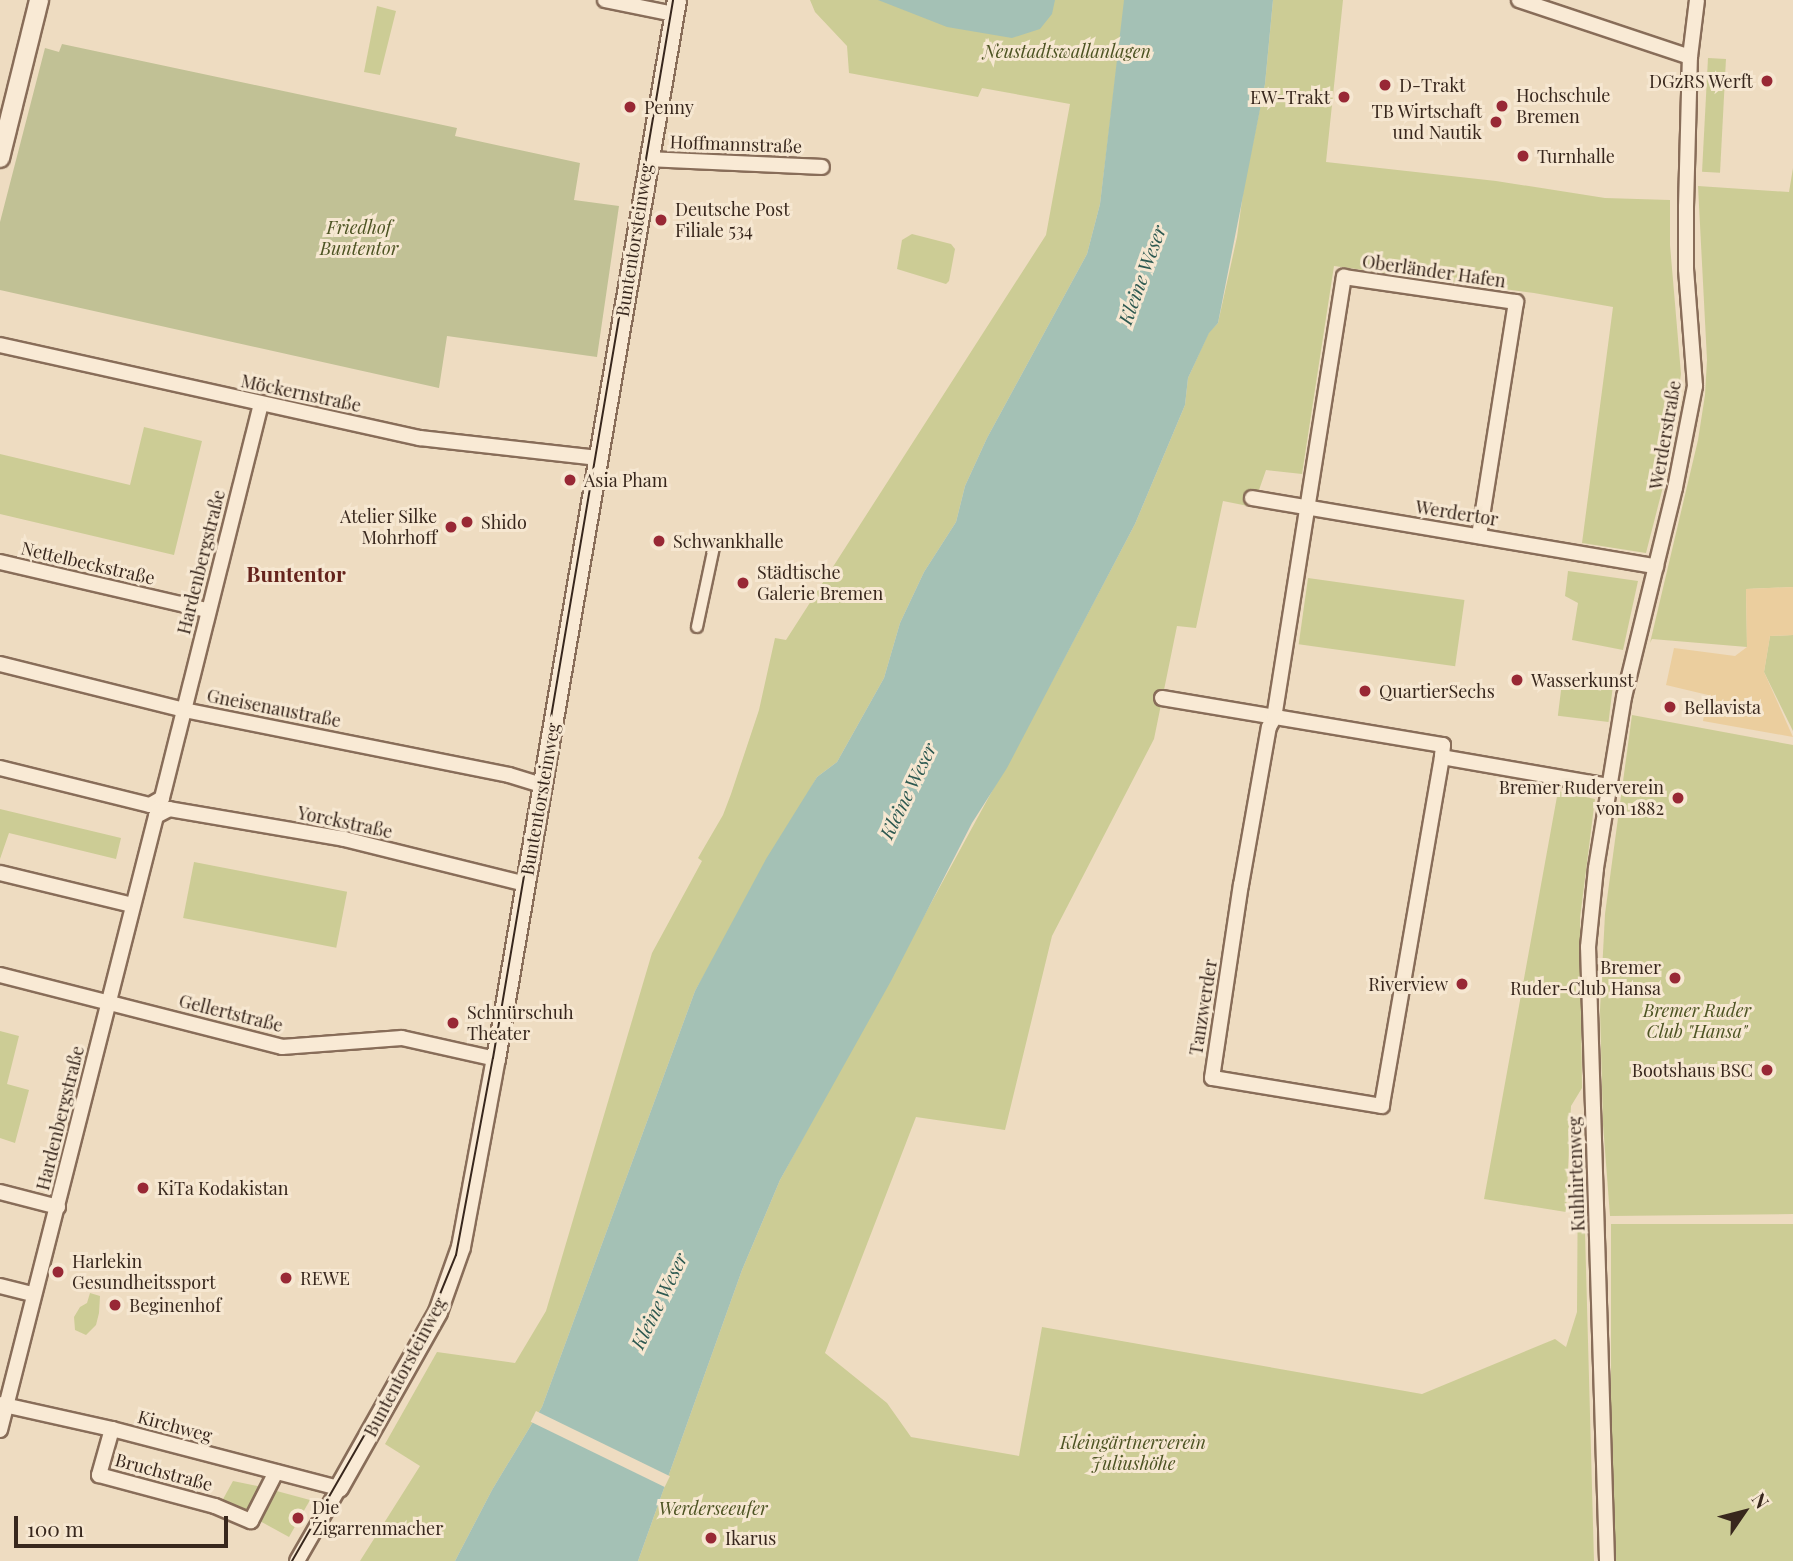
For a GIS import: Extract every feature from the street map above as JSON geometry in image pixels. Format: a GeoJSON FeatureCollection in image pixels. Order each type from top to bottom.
{"type":"FeatureCollection","features":[{"type":"Feature","properties":{"kind":"street"},"geometry":{"type":"LineString","coordinates":[[0,158],[39,0]]}},
{"type":"Feature","properties":{"kind":"street"},"geometry":{"type":"LineString","coordinates":[[605,0],[675,7]]}},
{"type":"Feature","properties":{"kind":"street"},"geometry":{"type":"LineString","coordinates":[[1519,0],[1690,57]]}},
{"type":"Feature","properties":{"kind":"street","name":"Werderstraße"},"geometry":{"type":"LineString","coordinates":[[1609,786],[1624,697],[1686,443],[1695,386],[1686,268],[1690,57],[1697,0]]}},
{"type":"Feature","properties":{"kind":"street","name":"Buntentorsteinweg"},"geometry":{"type":"LineString","coordinates":[[297,1561],[424,1339],[451,1280],[464,1230],[496,1059],[675,7]]}},
{"type":"Feature","properties":{"kind":"street","name":"Hoffmannstraße"},"geometry":{"type":"LineString","coordinates":[[648,159],[822,167]]}},
{"type":"Feature","properties":{"kind":"street","name":"Oberländer Hafen"},"geometry":{"type":"LineString","coordinates":[[1306,507],[1344,277],[1516,302],[1479,536]]}},
{"type":"Feature","properties":{"kind":"street","name":"Möckernstraße"},"geometry":{"type":"LineString","coordinates":[[0,345],[261,405],[420,438],[598,458]]}},
{"type":"Feature","properties":{"kind":"street","name":"Hardenbergstraße"},"geometry":{"type":"LineString","coordinates":[[0,1430],[3,1405],[58,1207],[153,810],[162,798],[207,610],[261,405]]}},
{"type":"Feature","properties":{"kind":"street","name":"Werdertor"},"geometry":{"type":"LineString","coordinates":[[1252,498],[1656,566]]}},
{"type":"Feature","properties":{"kind":"street","name":"Tanzwerder"},"geometry":{"type":"LineString","coordinates":[[1306,507],[1274,718],[1269,727],[1246,859],[1212,1078],[1382,1106],[1442,757]]}},
{"type":"Feature","properties":{"kind":"street"},"geometry":{"type":"LineString","coordinates":[[697,627],[714,547]]}},
{"type":"Feature","properties":{"kind":"street","name":"Nettelbeckstraße"},"geometry":{"type":"LineString","coordinates":[[0,562],[207,610]]}},
{"type":"Feature","properties":{"kind":"street","name":"Gneisenaustraße"},"geometry":{"type":"LineString","coordinates":[[0,664],[184,710],[509,775],[541,785]]}},
{"type":"Feature","properties":{"kind":"street"},"geometry":{"type":"LineString","coordinates":[[1162,698],[1443,746],[1442,757],[1609,786]]}},
{"type":"Feature","properties":{"kind":"street","name":"Yorckstraße"},"geometry":{"type":"LineString","coordinates":[[0,768],[153,810],[169,809],[344,839],[526,884]]}},
{"type":"Feature","properties":{"kind":"street","name":"Kuhhirtenweg"},"geometry":{"type":"LineString","coordinates":[[1607,1561],[1588,947],[1609,786]]}},
{"type":"Feature","properties":{"kind":"street"},"geometry":{"type":"LineString","coordinates":[[0,873],[132,905]]}},
{"type":"Feature","properties":{"kind":"street","name":"Gellertstraße"},"geometry":{"type":"LineString","coordinates":[[0,975],[282,1047],[402,1038],[496,1059]]}},
{"type":"Feature","properties":{"kind":"street"},"geometry":{"type":"LineString","coordinates":[[0,1192],[58,1207]]}},
{"type":"Feature","properties":{"kind":"street"},"geometry":{"type":"LineString","coordinates":[[0,1286],[33,1294]]}},
{"type":"Feature","properties":{"kind":"street","name":"Kirchweg"},"geometry":{"type":"LineString","coordinates":[[3,1405],[112,1429],[339,1488]]}},
{"type":"Feature","properties":{"kind":"street","name":"Bruchstraße"},"geometry":{"type":"LineString","coordinates":[[112,1429],[99,1475],[215,1506],[251,1521],[276,1472]]}},
{"type":"Feature","properties":{"kind":"green space","name":"Neustadtswallanlagen"},"geometry":{"type":"Polygon","coordinates":[[[810,0],[1125,0],[1100,204],[1087,254],[987,438],[965,486],[956,522],[924,572],[900,623],[884,678],[837,762],[817,777],[695,991],[542,1407],[492,1490],[455,1561],[360,1561],[420,1466],[385,1444],[437,1352],[515,1363],[546,1311],[652,953],[702,861],[698,858],[723,815],[759,710],[775,638],[786,640],[1046,235],[1070,104],[982,88],[978,97],[849,73],[847,46],[815,12],[810,0]]]}},
{"type":"Feature","properties":{"kind":"green space"},"geometry":{"type":"Polygon","coordinates":[[[1273,0],[1343,0],[1326,162],[1496,181],[1605,198],[1670,200],[1670,245],[1681,374],[1665,479],[1646,553],[1582,543],[1613,307],[1534,293],[1334,266],[1302,474],[1266,470],[1253,507],[1223,501],[1196,628],[1177,626],[1154,739],[1052,936],[1005,1130],[916,1117],[825,1353],[887,1403],[911,1437],[1019,1456],[1042,1327],[1422,1394],[1555,1339],[1566,1347],[1577,1312],[1578,1158],[1583,1158],[1594,1561],[638,1561],[742,1270],[780,1180],[1135,524],[1185,405],[1188,378],[1209,332],[1218,323],[1237,237],[1244,186],[1265,84],[1273,0]]]}},
{"type":"Feature","properties":{"kind":"green space"},"geometry":{"type":"Polygon","coordinates":[[[377,6],[396,11],[380,75],[364,72],[377,6]]]}},
{"type":"Feature","properties":{"kind":"green space","name":"Friedhof Buntentor"},"geometry":{"type":"Polygon","coordinates":[[[62,44],[457,128],[455,136],[580,163],[574,200],[619,206],[597,357],[447,336],[439,388],[0,290],[0,222],[45,48],[59,52],[62,44]]]}},
{"type":"Feature","properties":{"kind":"green space"},"geometry":{"type":"Polygon","coordinates":[[[1708,58],[1726,59],[1720,173],[1702,172],[1708,58]]]}},
{"type":"Feature","properties":{"kind":"green space"},"geometry":{"type":"Polygon","coordinates":[[[1793,168],[1793,587],[1746,589],[1747,647],[1652,639],[1650,643],[1698,440],[1705,395],[1707,360],[1698,186],[1789,192],[1793,168]]]}},
{"type":"Feature","properties":{"kind":"green space"},"geometry":{"type":"Polygon","coordinates":[[[912,234],[951,244],[955,249],[949,281],[946,284],[897,269],[902,240],[912,234]]]}},
{"type":"Feature","properties":{"kind":"green space"},"geometry":{"type":"Polygon","coordinates":[[[144,427],[202,441],[174,555],[0,514],[0,454],[130,485],[144,427]]]}},
{"type":"Feature","properties":{"kind":"green space"},"geometry":{"type":"Polygon","coordinates":[[[1568,571],[1638,581],[1623,650],[1572,640],[1578,603],[1565,596],[1568,571]]]}},
{"type":"Feature","properties":{"kind":"green space"},"geometry":{"type":"Polygon","coordinates":[[[1308,578],[1464,600],[1455,666],[1299,644],[1308,578]]]}},
{"type":"Feature","properties":{"kind":"green space"},"geometry":{"type":"Polygon","coordinates":[[[1793,635],[1793,731],[1764,672],[1770,636],[1793,635]]]}},
{"type":"Feature","properties":{"kind":"green space"},"geometry":{"type":"Polygon","coordinates":[[[1563,674],[1614,680],[1609,722],[1558,716],[1563,674]]]}},
{"type":"Feature","properties":{"kind":"green space","name":"Bremer Ruder Club \"Hansa\""},"geometry":{"type":"Polygon","coordinates":[[[1632,715],[1793,745],[1793,1214],[1610,1216],[1603,1124],[1600,1010],[1605,914],[1632,715]]]}},
{"type":"Feature","properties":{"kind":"green space"},"geometry":{"type":"Polygon","coordinates":[[[1558,791],[1595,799],[1580,918],[1582,1088],[1571,1106],[1566,1212],[1484,1199],[1558,791]]]}},
{"type":"Feature","properties":{"kind":"green space"},"geometry":{"type":"Polygon","coordinates":[[[0,809],[121,838],[116,859],[9,833],[0,859],[0,809]]]}},
{"type":"Feature","properties":{"kind":"green space"},"geometry":{"type":"Polygon","coordinates":[[[194,862],[347,892],[336,948],[183,918],[194,862]]]}},
{"type":"Feature","properties":{"kind":"green space"},"geometry":{"type":"Polygon","coordinates":[[[0,1031],[19,1036],[7,1084],[29,1090],[15,1143],[0,1138],[0,1031]]]}},
{"type":"Feature","properties":{"kind":"green space"},"geometry":{"type":"Polygon","coordinates":[[[1611,1224],[1793,1224],[1793,1561],[1611,1561],[1611,1224]]]}},
{"type":"Feature","properties":{"kind":"green space"},"geometry":{"type":"Polygon","coordinates":[[[90,1293],[100,1296],[99,1313],[96,1325],[86,1335],[75,1330],[74,1317],[80,1307],[87,1303],[90,1293]]]}},
{"type":"Feature","properties":{"kind":"green space"},"geometry":{"type":"Polygon","coordinates":[[[233,1481],[262,1487],[250,1514],[222,1501],[233,1481]]]}},
{"type":"Feature","properties":{"kind":"green space"},"geometry":{"type":"Polygon","coordinates":[[[273,1490],[310,1500],[289,1537],[258,1520],[273,1490]]]}},
{"type":"Feature","properties":{"kind":"sand"},"geometry":{"type":"Polygon","coordinates":[[[1793,587],[1793,635],[1770,636],[1764,672],[1793,737],[1703,721],[1708,695],[1666,685],[1674,648],[1735,656],[1747,647],[1746,589],[1793,587]]]}},
{"type":"Feature","properties":{"kind":"water"},"geometry":{"type":"Polygon","coordinates":[[[878,0],[1055,0],[1052,14],[1040,29],[1012,38],[947,27],[878,0]]]}},
{"type":"Feature","properties":{"kind":"water","name":"Kleine Weser"},"geometry":{"type":"Polygon","coordinates":[[[1124,0],[1273,0],[1265,84],[1218,323],[1209,333],[1188,378],[1185,405],[1135,524],[1007,768],[972,823],[891,981],[780,1180],[742,1270],[638,1561],[455,1561],[492,1490],[542,1407],[695,991],[766,859],[817,777],[837,762],[884,678],[900,623],[924,572],[956,522],[965,486],[987,438],[1087,254],[1100,204],[1124,0]]]}},
{"type":"Feature","properties":{"kind":"pier"},"geometry":{"type":"Polygon","coordinates":[[[536,1411],[670,1476],[665,1487],[531,1422],[536,1411]]]}},
{"type":"Feature","properties":{"kind":"tram line"},"geometry":{"type":"LineString","coordinates":[[292,1561],[427,1326],[456,1255],[493,1058],[673,0]]}},
{"type":"Feature","properties":{"kind":"place","name":"DGzRS Werft"},"geometry":{"type":"Point","coordinates":[1767,81]}},
{"type":"Feature","properties":{"kind":"place","name":"D-Trakt"},"geometry":{"type":"Point","coordinates":[1385,85]}},
{"type":"Feature","properties":{"kind":"place","name":"EW-Trakt"},"geometry":{"type":"Point","coordinates":[1344,97]}},
{"type":"Feature","properties":{"kind":"place","name":"Hochschule Bremen"},"geometry":{"type":"Point","coordinates":[1502,106]}},
{"type":"Feature","properties":{"kind":"place","name":"Penny"},"geometry":{"type":"Point","coordinates":[630,107]}},
{"type":"Feature","properties":{"kind":"place","name":"TB Wirtschaft und Nautik"},"geometry":{"type":"Point","coordinates":[1496,122]}},
{"type":"Feature","properties":{"kind":"place","name":"Turnhalle"},"geometry":{"type":"Point","coordinates":[1523,156]}},
{"type":"Feature","properties":{"kind":"place","name":"Deutsche Post Filiale 534"},"geometry":{"type":"Point","coordinates":[661,220]}},
{"type":"Feature","properties":{"kind":"place","name":"Asia Pham"},"geometry":{"type":"Point","coordinates":[570,480]}},
{"type":"Feature","properties":{"kind":"place","name":"Shido"},"geometry":{"type":"Point","coordinates":[467,522]}},
{"type":"Feature","properties":{"kind":"place","name":"Atelier Silke Mohrhoff"},"geometry":{"type":"Point","coordinates":[451,527]}},
{"type":"Feature","properties":{"kind":"place","name":"Schwankhalle"},"geometry":{"type":"Point","coordinates":[659,541]}},
{"type":"Feature","properties":{"kind":"place","name":"Städtische Galerie Bremen"},"geometry":{"type":"Point","coordinates":[743,583]}},
{"type":"Feature","properties":{"kind":"place","name":"Wasserkunst"},"geometry":{"type":"Point","coordinates":[1517,680]}},
{"type":"Feature","properties":{"kind":"place","name":"QuartierSechs"},"geometry":{"type":"Point","coordinates":[1365,691]}},
{"type":"Feature","properties":{"kind":"place","name":"Bellavista"},"geometry":{"type":"Point","coordinates":[1670,707]}},
{"type":"Feature","properties":{"kind":"place","name":"Bremer Ruderverein von 1882"},"geometry":{"type":"Point","coordinates":[1678,798]}},
{"type":"Feature","properties":{"kind":"place","name":"Bremer Ruder-Club Hansa"},"geometry":{"type":"Point","coordinates":[1675,978]}},
{"type":"Feature","properties":{"kind":"place","name":"Riverview"},"geometry":{"type":"Point","coordinates":[1462,984]}},
{"type":"Feature","properties":{"kind":"place","name":"Schnürschuh Theater"},"geometry":{"type":"Point","coordinates":[453,1023]}},
{"type":"Feature","properties":{"kind":"place","name":"Bootshaus BSC"},"geometry":{"type":"Point","coordinates":[1767,1070]}},
{"type":"Feature","properties":{"kind":"place","name":"KiTa Kodakistan"},"geometry":{"type":"Point","coordinates":[143,1188]}},
{"type":"Feature","properties":{"kind":"place","name":"Harlekin Gesundheitssport"},"geometry":{"type":"Point","coordinates":[58,1272]}},
{"type":"Feature","properties":{"kind":"place","name":"REWE"},"geometry":{"type":"Point","coordinates":[286,1278]}},
{"type":"Feature","properties":{"kind":"place","name":"Beginenhof"},"geometry":{"type":"Point","coordinates":[115,1305]}},
{"type":"Feature","properties":{"kind":"place","name":"Die Zigarrenmacher"},"geometry":{"type":"Point","coordinates":[298,1518]}},
{"type":"Feature","properties":{"kind":"place","name":"Ikarus"},"geometry":{"type":"Point","coordinates":[711,1538]}},
{"type":"Feature","properties":{"kind":"district","name":"Buntentor"},"geometry":{"type":"Point","coordinates":[296,573]}},
{"type":"Feature","properties":{"kind":"park label","name":"Kleingärtnerverein Juliushöhe"},"geometry":{"type":"Point","coordinates":[1133,1453]}},
{"type":"Feature","properties":{"kind":"park label","name":"Werderseeufer"},"geometry":{"type":"Point","coordinates":[713,1508]}}]}
